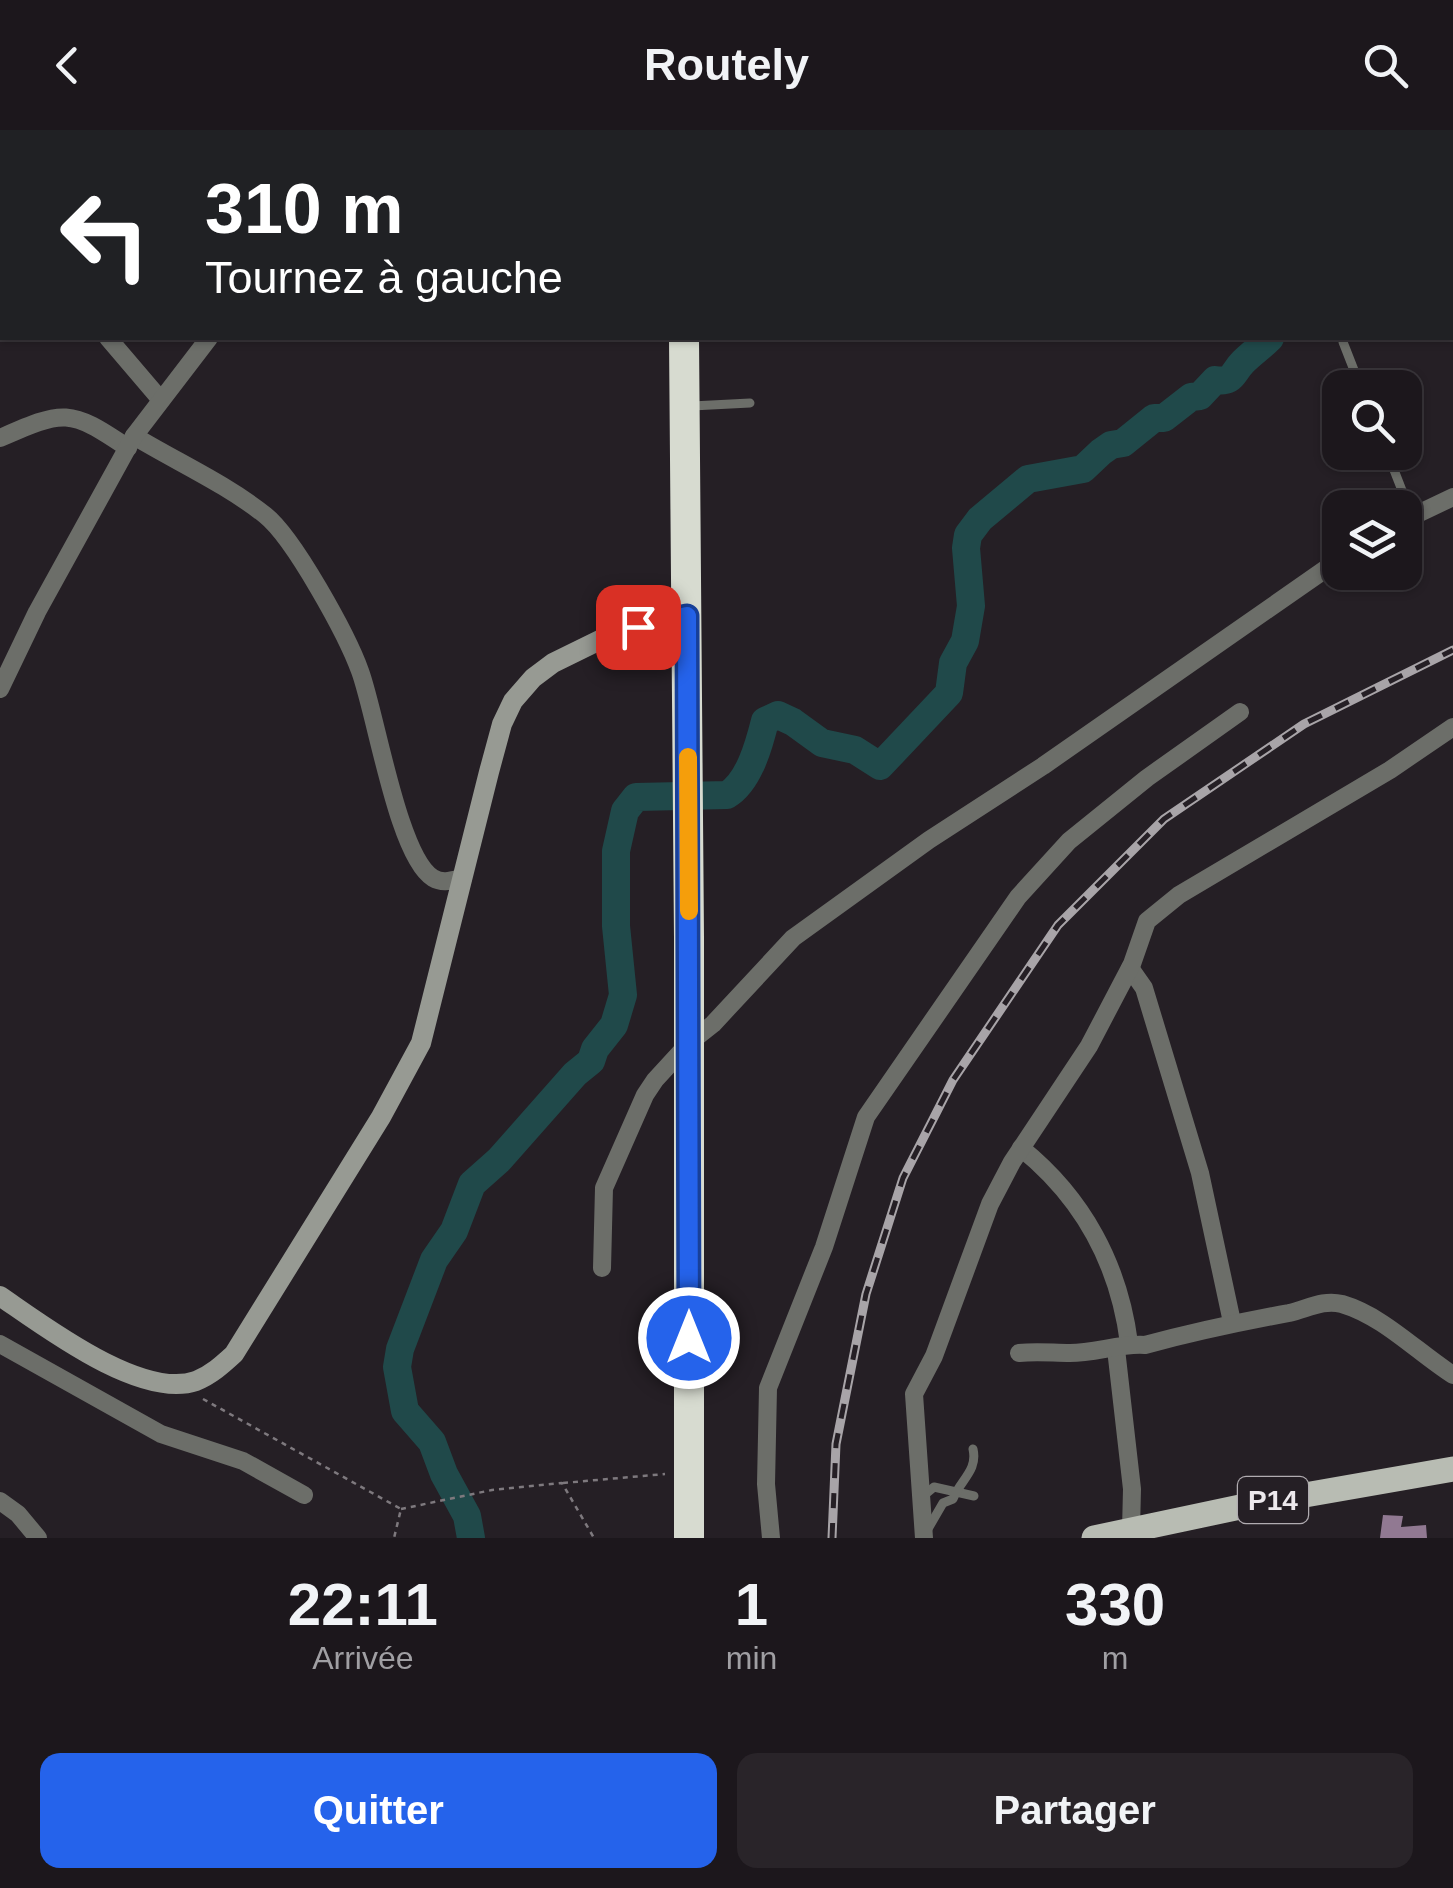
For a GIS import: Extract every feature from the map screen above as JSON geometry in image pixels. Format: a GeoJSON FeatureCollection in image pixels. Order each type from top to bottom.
{"type":"FeatureCollection","features":[{"type":"Feature","properties":{"kind":"highway"},"geometry":{"type":"LineString","coordinates":[[684,340],[689,1538]]}},
{"type":"Feature","properties":{"kind":"main road"},"geometry":{"type":"LineString","coordinates":[[0,1296],[113,1366],[151,1380],[194,1382],[215,1371],[234,1354],[421,1043],[502,724],[513,701],[532,678],[553,663],[608,636],[687,616]]}},
{"type":"Feature","properties":{"kind":"main road","name":"P14"},"geometry":{"type":"LineString","coordinates":[[1094,1538],[1453,1469]]}},
{"type":"Feature","properties":{"kind":"street"},"geometry":{"type":"LineString","coordinates":[[110,340],[160,400]]}},
{"type":"Feature","properties":{"kind":"street"},"geometry":{"type":"LineString","coordinates":[[0,689],[37,612],[131,442],[208,340]]}},
{"type":"Feature","properties":{"kind":"street"},"geometry":{"type":"LineString","coordinates":[[0,438],[59,415],[74,416],[251,506],[275,524],[328,605],[360,671],[412,850],[434,879],[463,878]]}},
{"type":"Feature","properties":{"kind":"street"},"geometry":{"type":"LineString","coordinates":[[1422,511],[1453,497]]}},
{"type":"Feature","properties":{"kind":"street"},"geometry":{"type":"LineString","coordinates":[[602,1268],[604,1188],[645,1095],[689,1043],[713,1024],[793,938],[828,910],[1322,572]]}},
{"type":"Feature","properties":{"kind":"street"},"geometry":{"type":"LineString","coordinates":[[771,1538],[766,1484],[768,1388],[824,1246],[866,1117],[1018,897],[1069,841],[1147,778],[1240,712]]}},
{"type":"Feature","properties":{"kind":"street"},"geometry":{"type":"LineString","coordinates":[[924,1537],[914,1394],[930,1365],[990,1204],[1020,1148],[1089,1046],[1130,968],[1147,921],[1162,906],[1390,770],[1453,727]]}},
{"type":"Feature","properties":{"kind":"street"},"geometry":{"type":"LineString","coordinates":[[1130,968],[1144,988],[1200,1173],[1232,1322]]}},
{"type":"Feature","properties":{"kind":"street"},"geometry":{"type":"LineString","coordinates":[[1020,1148],[1046,1168],[1072,1198],[1101,1248],[1124,1302],[1132,1530]]}},
{"type":"Feature","properties":{"kind":"street"},"geometry":{"type":"LineString","coordinates":[[1020,1354],[1145,1345],[1232,1322],[1293,1312],[1320,1303],[1338,1303],[1365,1314],[1453,1374]]}},
{"type":"Feature","properties":{"kind":"street"},"geometry":{"type":"LineString","coordinates":[[0,1344],[161,1434],[243,1461],[304,1495]]}},
{"type":"Feature","properties":{"kind":"street"},"geometry":{"type":"LineString","coordinates":[[0,1501],[18,1514],[38,1538]]}},
{"type":"Feature","properties":{"kind":"lane"},"geometry":{"type":"LineString","coordinates":[[1344,342],[1354,370]]}},
{"type":"Feature","properties":{"kind":"lane"},"geometry":{"type":"LineString","coordinates":[[684,406],[750,403]]}},
{"type":"Feature","properties":{"kind":"lane"},"geometry":{"type":"LineString","coordinates":[[924,1537],[944,1502],[953,1499],[969,1477],[975,1458],[973,1448]]}},
{"type":"Feature","properties":{"kind":"lane"},"geometry":{"type":"LineString","coordinates":[[920,1499],[934,1488],[974,1496]]}},
{"type":"Feature","properties":{"kind":"path"},"geometry":{"type":"LineString","coordinates":[[176,1384],[401,1509],[492,1490],[688,1473]]}},
{"type":"Feature","properties":{"kind":"path"},"geometry":{"type":"LineString","coordinates":[[562,1483],[594,1538]]}},
{"type":"Feature","properties":{"kind":"path"},"geometry":{"type":"LineString","coordinates":[[394,1538],[401,1509]]}},
{"type":"Feature","properties":{"kind":"building"},"geometry":{"type":"Polygon","coordinates":[[[1383,1515],[1403,1516],[1401,1527],[1426,1525],[1427,1538],[1380,1538],[1383,1515]]]}},
{"type":"Feature","properties":{"kind":"waterway"},"geometry":{"type":"LineString","coordinates":[[471,1538],[467,1516],[432,1442],[405,1411],[397,1367],[400,1349],[434,1260],[454,1231],[472,1184],[591,1061],[595,1049],[614,1025],[623,995],[616,926],[616,851],[625,811],[636,797],[727,795],[747,772],[765,721],[778,715],[822,743],[855,750],[880,766],[949,693],[953,663],[965,641],[971,606],[968,535],[980,519],[1028,479],[1083,469],[1101,452],[1123,443],[1154,418],[1164,418],[1191,397],[1200,396],[1215,380],[1229,379],[1268,340]]}},
{"type":"Feature","properties":{"kind":"railway"},"geometry":{"type":"LineString","coordinates":[[832,1538],[836,1444],[866,1294],[903,1178],[953,1080],[1058,925],[1164,819],[1304,724],[1453,650]]}},
{"type":"Feature","properties":{"kind":"slow traffic"},"geometry":{"type":"LineString","coordinates":[[688,757],[689,911]]}},
{"type":"Feature","properties":{"kind":"route"},"geometry":{"type":"LineString","coordinates":[[638,627],[687,616],[689,1338]]}}]}
